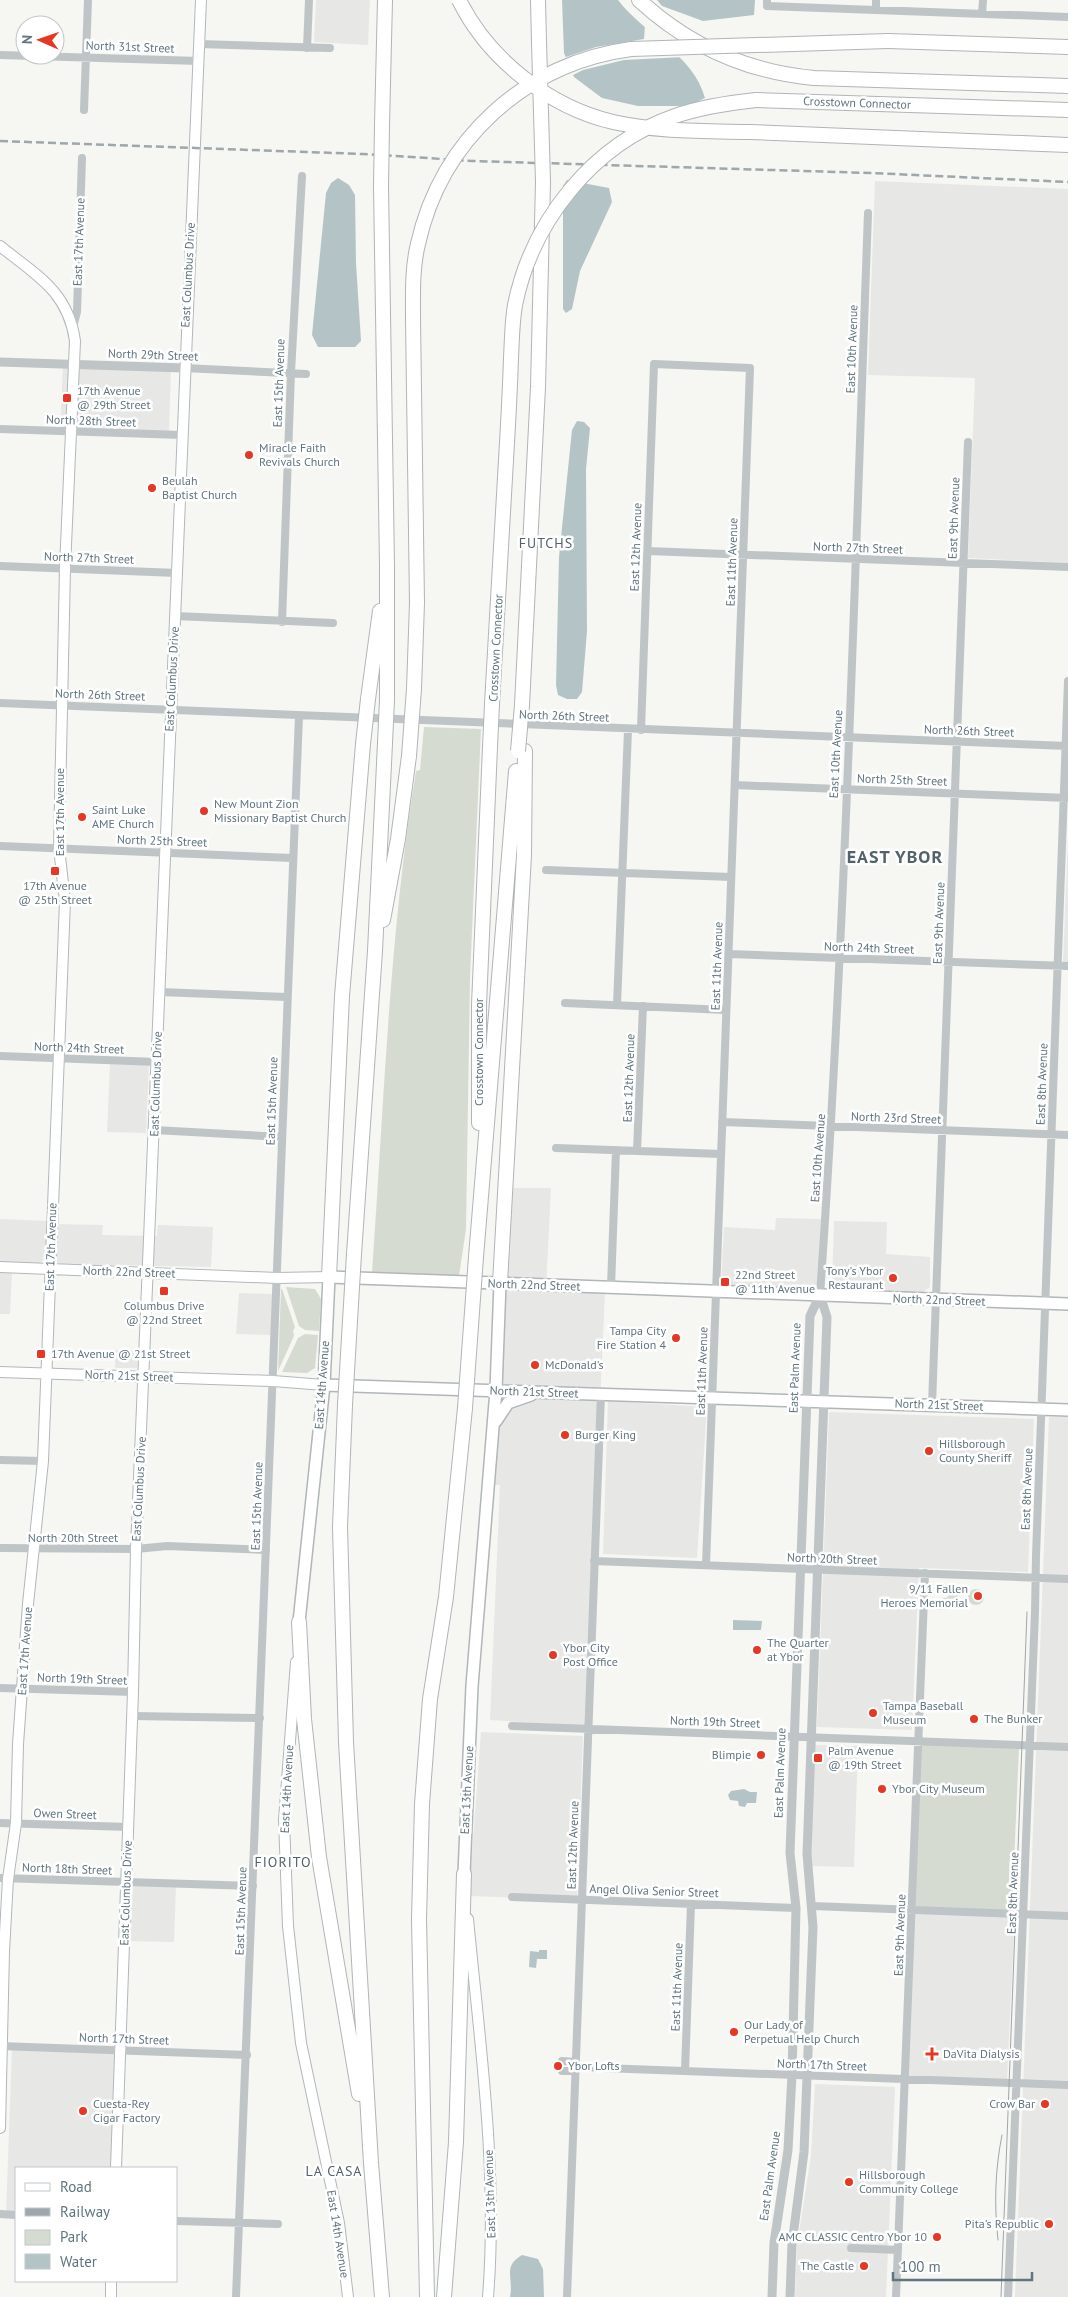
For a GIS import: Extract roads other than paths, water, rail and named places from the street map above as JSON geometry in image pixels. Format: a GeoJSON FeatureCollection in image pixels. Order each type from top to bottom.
{"type":"FeatureCollection","features":[{"type":"Feature","properties":{"kind":"highway"},"geometry":{"type":"LineString","coordinates":[[382,2297],[371,2163],[342,1648],[340,1527],[345,1405],[375,951],[385,743],[387,566],[381,186],[384,0]]}},
{"type":"Feature","properties":{"kind":"highway"},"geometry":{"type":"LineString","coordinates":[[459,0],[482,36],[527,81],[567,104],[614,122],[692,130],[1068,145]]}},
{"type":"Feature","properties":{"kind":"highway"},"geometry":{"type":"LineString","coordinates":[[427,2297],[419,1919],[422,1804],[430,1699],[446,1597],[465,1408],[479,1222],[522,751],[538,387],[543,182],[538,0]]}},
{"type":"Feature","properties":{"kind":"highway","name":"Crosstown Connector"},"geometry":{"type":"LineString","coordinates":[[639,0],[675,30],[711,51],[761,70],[783,75],[814,78],[1068,86]]}},
{"type":"Feature","properties":{"kind":"highway"},"geometry":{"type":"LineString","coordinates":[[375,951],[392,876],[409,756],[414,689],[417,584],[413,280],[418,245],[428,208],[444,173],[474,131],[502,103],[542,77],[572,63],[603,53],[631,49],[726,44],[888,41],[1068,47]]}},
{"type":"Feature","properties":{"kind":"highway","name":"Crosstown Connector"},"geometry":{"type":"LineString","coordinates":[[479,1222],[479,1005],[492,704],[515,306],[522,275],[549,217],[575,184],[603,155],[625,140],[673,116],[726,103],[756,100],[1068,110]]}},
{"type":"Feature","properties":{"kind":"highway"},"geometry":{"type":"LineString","coordinates":[[329,1277],[342,996],[368,699],[387,566]]}},
{"type":"Feature","properties":{"kind":"highway"},"geometry":{"type":"LineString","coordinates":[[500,1284],[524,855],[522,751]]}},
{"type":"Feature","properties":{"kind":"highway"},"geometry":{"type":"LineString","coordinates":[[299,1622],[304,1719],[319,1857],[371,2163]]}},
{"type":"Feature","properties":{"kind":"highway"},"geometry":{"type":"LineString","coordinates":[[444,2297],[456,2142],[464,1874]]}},
{"type":"Feature","properties":{"kind":"main road","name":"East Columbus Drive"},"geometry":{"type":"LineString","coordinates":[[116,2167],[134,1692],[136,1549],[184,368],[201,0]]}},
{"type":"Feature","properties":{"kind":"main road","name":"East 17th Avenue"},"geometry":{"type":"LineString","coordinates":[[0,246],[46,282],[68,310],[73,327],[75,364],[65,568],[59,848],[65,901],[43,1461],[28,1604],[16,1824],[4,1879],[0,2128]]}},
{"type":"Feature","properties":{"kind":"main road","name":"North 22nd Street"},"geometry":{"type":"LineString","coordinates":[[0,1267],[1068,1304]]}},
{"type":"Feature","properties":{"kind":"main road","name":"East 14th Avenue"},"geometry":{"type":"LineString","coordinates":[[329,1277],[324,1384],[299,1622],[284,1820],[288,1926],[301,2043],[339,2223],[348,2297]]}},
{"type":"Feature","properties":{"kind":"main road","name":"East 13th Avenue"},"geometry":{"type":"LineString","coordinates":[[488,2297],[491,2205],[486,2103],[464,1874],[472,1686],[496,1390],[500,1284]]}},
{"type":"Feature","properties":{"kind":"main road","name":"North 21st Street"},"geometry":{"type":"LineString","coordinates":[[0,1372],[1068,1410]]}},
{"type":"Feature","properties":{"kind":"main road"},"geometry":{"type":"LineString","coordinates":[[493,1426],[508,1403],[542,1392]]}},
{"type":"Feature","properties":{"kind":"main road"},"geometry":{"type":"LineString","coordinates":[[111,2282],[111,2297]]}},
{"type":"Feature","properties":{"kind":"street"},"geometry":{"type":"LineString","coordinates":[[84,110],[88,0]]}},
{"type":"Feature","properties":{"kind":"street"},"geometry":{"type":"LineString","coordinates":[[307,48],[309,0]]}},
{"type":"Feature","properties":{"kind":"street"},"geometry":{"type":"LineString","coordinates":[[876,0],[876,10]]}},
{"type":"Feature","properties":{"kind":"street"},"geometry":{"type":"LineString","coordinates":[[982,14],[983,0]]}},
{"type":"Feature","properties":{"kind":"street"},"geometry":{"type":"LineString","coordinates":[[767,3],[876,10],[1068,18]]}},
{"type":"Feature","properties":{"kind":"street"},"geometry":{"type":"LineString","coordinates":[[199,44],[330,48]]}},
{"type":"Feature","properties":{"kind":"street","name":"North 31st Street"},"geometry":{"type":"LineString","coordinates":[[0,55],[199,61]]}},
{"type":"Feature","properties":{"kind":"street","name":"East 17th Avenue"},"geometry":{"type":"LineString","coordinates":[[73,327],[77,312],[82,158]]}},
{"type":"Feature","properties":{"kind":"street","name":"East 15th Avenue"},"geometry":{"type":"LineString","coordinates":[[282,622],[291,372],[302,176]]}},
{"type":"Feature","properties":{"kind":"street","name":"East 10th Avenue"},"geometry":{"type":"LineString","coordinates":[[820,1295],[832,1127],[856,559],[868,213]]}},
{"type":"Feature","properties":{"kind":"street","name":"North 29th Street"},"geometry":{"type":"LineString","coordinates":[[0,362],[306,374]]}},
{"type":"Feature","properties":{"kind":"street","name":"East 11th Avenue"},"geometry":{"type":"LineString","coordinates":[[654,364],[750,368],[706,1565]]}},
{"type":"Feature","properties":{"kind":"street","name":"East 12th Avenue"},"geometry":{"type":"LineString","coordinates":[[641,730],[654,364]]}},
{"type":"Feature","properties":{"kind":"street","name":"North 28th Street"},"geometry":{"type":"LineString","coordinates":[[0,429],[182,435]]}},
{"type":"Feature","properties":{"kind":"street","name":"East 9th Avenue"},"geometry":{"type":"LineString","coordinates":[[932,1405],[968,442]]}},
{"type":"Feature","properties":{"kind":"street","name":"North 27th Street"},"geometry":{"type":"LineString","coordinates":[[648,551],[1068,567]]}},
{"type":"Feature","properties":{"kind":"street","name":"North 27th Street"},"geometry":{"type":"LineString","coordinates":[[0,566],[177,573]]}},
{"type":"Feature","properties":{"kind":"street"},"geometry":{"type":"LineString","coordinates":[[175,616],[333,623]]}},
{"type":"Feature","properties":{"kind":"street","name":"East 8th Avenue"},"geometry":{"type":"LineString","coordinates":[[1008,2297],[1024,1914],[1057,966],[1066,798],[1068,681]]}},
{"type":"Feature","properties":{"kind":"street","name":"North 26th Street"},"geometry":{"type":"LineString","coordinates":[[0,703],[628,730],[1067,746]]}},
{"type":"Feature","properties":{"kind":"street","name":"East 15th Avenue"},"geometry":{"type":"LineString","coordinates":[[236,2297],[299,716]]}},
{"type":"Feature","properties":{"kind":"street"},"geometry":{"type":"LineString","coordinates":[[617,1006],[628,730]]}},
{"type":"Feature","properties":{"kind":"street","name":"North 25th Street"},"geometry":{"type":"LineString","coordinates":[[735,785],[1066,798]]}},
{"type":"Feature","properties":{"kind":"street","name":"North 25th Street"},"geometry":{"type":"LineString","coordinates":[[0,846],[293,858]]}},
{"type":"Feature","properties":{"kind":"street"},"geometry":{"type":"LineString","coordinates":[[546,870],[731,876]]}},
{"type":"Feature","properties":{"kind":"street","name":"North 24th Street"},"geometry":{"type":"LineString","coordinates":[[728,954],[1068,966]]}},
{"type":"Feature","properties":{"kind":"street"},"geometry":{"type":"LineString","coordinates":[[160,992],[287,997]]}},
{"type":"Feature","properties":{"kind":"street"},"geometry":{"type":"LineString","coordinates":[[565,1004],[726,1010]]}},
{"type":"Feature","properties":{"kind":"street","name":"East 12th Avenue"},"geometry":{"type":"LineString","coordinates":[[637,1151],[643,1006]]}},
{"type":"Feature","properties":{"kind":"street","name":"North 24th Street"},"geometry":{"type":"LineString","coordinates":[[0,1056],[157,1062]]}},
{"type":"Feature","properties":{"kind":"street","name":"North 23rd Street"},"geometry":{"type":"LineString","coordinates":[[722,1122],[1068,1135]]}},
{"type":"Feature","properties":{"kind":"street"},"geometry":{"type":"LineString","coordinates":[[154,1130],[282,1137]]}},
{"type":"Feature","properties":{"kind":"street"},"geometry":{"type":"LineString","coordinates":[[556,1148],[721,1154]]}},
{"type":"Feature","properties":{"kind":"street"},"geometry":{"type":"LineString","coordinates":[[611,1288],[616,1150]]}},
{"type":"Feature","properties":{"kind":"street"},"geometry":{"type":"LineString","coordinates":[[790,2297],[792,2244],[804,2152],[808,2076],[813,1906],[807,1854],[827,1317],[820,1295]]}},
{"type":"Feature","properties":{"kind":"street","name":"East Palm Avenue"},"geometry":{"type":"LineString","coordinates":[[772,2297],[774,2243],[788,2150],[792,2075],[796,1908],[790,1853],[794,1736],[810,1316],[820,1295]]}},
{"type":"Feature","properties":{"kind":"street","name":"East 12th Avenue"},"geometry":{"type":"LineString","coordinates":[[567,2297],[601,1394]]}},
{"type":"Feature","properties":{"kind":"street"},"geometry":{"type":"LineString","coordinates":[[0,1460],[43,1461]]}},
{"type":"Feature","properties":{"kind":"street","name":"North 20th Street"},"geometry":{"type":"LineString","coordinates":[[0,1548],[35,1550],[136,1549],[167,1546],[266,1550]]}},
{"type":"Feature","properties":{"kind":"street","name":"North 20th Street"},"geometry":{"type":"LineString","coordinates":[[594,1561],[1068,1579]]}},
{"type":"Feature","properties":{"kind":"street","name":"East 9th Avenue"},"geometry":{"type":"LineString","coordinates":[[896,2297],[906,2079],[924,1573]]}},
{"type":"Feature","properties":{"kind":"street","name":"North 19th Street"},"geometry":{"type":"LineString","coordinates":[[0,1688],[134,1692]]}},
{"type":"Feature","properties":{"kind":"street"},"geometry":{"type":"LineString","coordinates":[[133,1716],[260,1718]]}},
{"type":"Feature","properties":{"kind":"street","name":"North 19th Street"},"geometry":{"type":"LineString","coordinates":[[512,1726],[1068,1747]]}},
{"type":"Feature","properties":{"kind":"street","name":"Owen Street"},"geometry":{"type":"LineString","coordinates":[[0,1823],[129,1827]]}},
{"type":"Feature","properties":{"kind":"street","name":"North 18th Street"},"geometry":{"type":"LineString","coordinates":[[4,1879],[253,1886]]}},
{"type":"Feature","properties":{"kind":"street","name":"Angel Oliva Senior Street"},"geometry":{"type":"LineString","coordinates":[[512,1897],[796,1908]]}},
{"type":"Feature","properties":{"kind":"street","name":"East 11th Avenue"},"geometry":{"type":"LineString","coordinates":[[685,2071],[691,1904]]}},
{"type":"Feature","properties":{"kind":"street"},"geometry":{"type":"LineString","coordinates":[[813,1906],[1068,1916]]}},
{"type":"Feature","properties":{"kind":"street","name":"North 17th Street"},"geometry":{"type":"LineString","coordinates":[[1,2046],[247,2055]]}},
{"type":"Feature","properties":{"kind":"street"},"geometry":{"type":"LineString","coordinates":[[562,2061],[576,2066]]}},
{"type":"Feature","properties":{"kind":"street"},"geometry":{"type":"LineString","coordinates":[[562,2070],[576,2066]]}},
{"type":"Feature","properties":{"kind":"street","name":"North 17th Street"},"geometry":{"type":"LineString","coordinates":[[576,2066],[1068,2085]]}},
{"type":"Feature","properties":{"kind":"street"},"geometry":{"type":"LineString","coordinates":[[0,2214],[15,2215]]}},
{"type":"Feature","properties":{"kind":"street"},"geometry":{"type":"LineString","coordinates":[[178,2221],[278,2224]]}},
{"type":"Feature","properties":{"kind":"street"},"geometry":{"type":"LineString","coordinates":[[851,2248],[898,2250]]}},
{"type":"Feature","properties":{"kind":"water"},"geometry":{"type":"Polygon","coordinates":[[[562,0],[618,0],[690,69],[699,83],[705,98],[688,106],[638,106],[602,98],[574,77],[564,53],[562,0]]]}},
{"type":"Feature","properties":{"kind":"water"},"geometry":{"type":"Polygon","coordinates":[[[657,0],[755,0],[754,15],[703,21],[662,6],[657,0]]]}},
{"type":"Feature","properties":{"kind":"water"},"geometry":{"type":"Polygon","coordinates":[[[338,178],[349,185],[355,195],[356,263],[361,341],[355,347],[318,347],[312,335],[326,193],[331,183],[338,178]]]}},
{"type":"Feature","properties":{"kind":"water"},"geometry":{"type":"Polygon","coordinates":[[[567,180],[609,188],[612,202],[580,271],[572,309],[566,313],[563,309],[563,186],[567,180]]]}},
{"type":"Feature","properties":{"kind":"water"},"geometry":{"type":"Polygon","coordinates":[[[577,421],[584,422],[590,428],[586,469],[587,631],[582,692],[577,699],[567,699],[558,695],[556,685],[559,557],[572,430],[577,421]]]}},
{"type":"Feature","properties":{"kind":"water"},"geometry":{"type":"Polygon","coordinates":[[[733,1620],[762,1621],[761,1630],[733,1630],[733,1620]]]}},
{"type":"Feature","properties":{"kind":"water"},"geometry":{"type":"Polygon","coordinates":[[[744,1789],[750,1792],[757,1792],[756,1803],[747,1803],[745,1807],[739,1806],[738,1801],[730,1800],[728,1795],[731,1791],[744,1789]]]}},
{"type":"Feature","properties":{"kind":"water"},"geometry":{"type":"Polygon","coordinates":[[[539,1950],[547,1950],[547,1959],[537,1959],[536,1968],[529,1967],[530,1951],[539,1952],[539,1950]]]}},
{"type":"Feature","properties":{"kind":"water"},"geometry":{"type":"Polygon","coordinates":[[[522,2255],[538,2259],[543,2269],[544,2297],[510,2297],[510,2268],[516,2259],[522,2255]]]}},
{"type":"Feature","properties":{"kind":"tram line"},"geometry":{"type":"LineString","coordinates":[[1001,2297],[1027,1612]]}},
{"type":"Feature","properties":{"kind":"tram line"},"geometry":{"type":"LineString","coordinates":[[998,2240],[996,2188],[1002,2135]]}},
{"type":"Feature","properties":{"kind":"railway"},"geometry":{"type":"LineString","coordinates":[[0,141],[363,154],[473,161],[871,173],[1068,182]]}},
{"type":"Feature","properties":{"kind":"place","name":"17th Avenue @ 29th Street"},"geometry":{"type":"Point","coordinates":[67,398]}},
{"type":"Feature","properties":{"kind":"place","name":"Miracle Faith Revivals Church"},"geometry":{"type":"Point","coordinates":[249,455]}},
{"type":"Feature","properties":{"kind":"place","name":"Beulah Baptist Church"},"geometry":{"type":"Point","coordinates":[152,488]}},
{"type":"Feature","properties":{"kind":"place","name":"New Mount Zion Missionary Baptist Church"},"geometry":{"type":"Point","coordinates":[204,811]}},
{"type":"Feature","properties":{"kind":"place","name":"Saint Luke AME Church"},"geometry":{"type":"Point","coordinates":[82,817]}},
{"type":"Feature","properties":{"kind":"place","name":"17th Avenue @ 25th Street"},"geometry":{"type":"Point","coordinates":[55,871]}},
{"type":"Feature","properties":{"kind":"place","name":"Tony's Ybor Restaurant"},"geometry":{"type":"Point","coordinates":[893,1278]}},
{"type":"Feature","properties":{"kind":"place","name":"22nd Street @ 11th Avenue"},"geometry":{"type":"Point","coordinates":[725,1282]}},
{"type":"Feature","properties":{"kind":"place","name":"Columbus Drive @ 22nd Street"},"geometry":{"type":"Point","coordinates":[164,1291]}},
{"type":"Feature","properties":{"kind":"place","name":"Tampa City Fire Station 4"},"geometry":{"type":"Point","coordinates":[676,1338]}},
{"type":"Feature","properties":{"kind":"place","name":"17th Avenue @ 21st Street"},"geometry":{"type":"Point","coordinates":[41,1354]}},
{"type":"Feature","properties":{"kind":"place","name":"McDonald's"},"geometry":{"type":"Point","coordinates":[535,1365]}},
{"type":"Feature","properties":{"kind":"place","name":"Burger King"},"geometry":{"type":"Point","coordinates":[565,1435]}},
{"type":"Feature","properties":{"kind":"place","name":"Hillsborough County Sheriff"},"geometry":{"type":"Point","coordinates":[929,1451]}},
{"type":"Feature","properties":{"kind":"place","name":"9/11 Fallen Heroes Memorial"},"geometry":{"type":"Point","coordinates":[978,1596]}},
{"type":"Feature","properties":{"kind":"place","name":"The Quarter at Ybor"},"geometry":{"type":"Point","coordinates":[757,1650]}},
{"type":"Feature","properties":{"kind":"place","name":"Ybor City Post Office"},"geometry":{"type":"Point","coordinates":[553,1655]}},
{"type":"Feature","properties":{"kind":"place","name":"Tampa Baseball Museum"},"geometry":{"type":"Point","coordinates":[873,1713]}},
{"type":"Feature","properties":{"kind":"place","name":"The Bunker"},"geometry":{"type":"Point","coordinates":[974,1719]}},
{"type":"Feature","properties":{"kind":"place","name":"Blimpie"},"geometry":{"type":"Point","coordinates":[761,1755]}},
{"type":"Feature","properties":{"kind":"place","name":"Palm Avenue @ 19th Street"},"geometry":{"type":"Point","coordinates":[818,1758]}},
{"type":"Feature","properties":{"kind":"place","name":"Ybor City Museum"},"geometry":{"type":"Point","coordinates":[882,1789]}},
{"type":"Feature","properties":{"kind":"place","name":"Our Lady of Perpetual Help Church"},"geometry":{"type":"Point","coordinates":[734,2032]}},
{"type":"Feature","properties":{"kind":"place","name":"DaVita Dialysis"},"geometry":{"type":"Point","coordinates":[932,2054]}},
{"type":"Feature","properties":{"kind":"place","name":"Ybor Lofts"},"geometry":{"type":"Point","coordinates":[558,2066]}},
{"type":"Feature","properties":{"kind":"place","name":"Crow Bar"},"geometry":{"type":"Point","coordinates":[1045,2104]}},
{"type":"Feature","properties":{"kind":"place","name":"Cuesta-Rey Cigar Factory"},"geometry":{"type":"Point","coordinates":[83,2111]}},
{"type":"Feature","properties":{"kind":"place","name":"Hillsborough Community College"},"geometry":{"type":"Point","coordinates":[849,2182]}},
{"type":"Feature","properties":{"kind":"place","name":"Pita's Republic"},"geometry":{"type":"Point","coordinates":[1049,2224]}},
{"type":"Feature","properties":{"kind":"place","name":"AMC CLASSIC Centro Ybor 10"},"geometry":{"type":"Point","coordinates":[937,2237]}},
{"type":"Feature","properties":{"kind":"place","name":"The Castle"},"geometry":{"type":"Point","coordinates":[864,2266]}},
{"type":"Feature","properties":{"kind":"district","name":"FUTCHS"},"geometry":{"type":"Point","coordinates":[546,543]}},
{"type":"Feature","properties":{"kind":"district","name":"EAST YBOR"},"geometry":{"type":"Point","coordinates":[895,857]}},
{"type":"Feature","properties":{"kind":"district","name":"FIORITO"},"geometry":{"type":"Point","coordinates":[283,1862]}},
{"type":"Feature","properties":{"kind":"district","name":"LA CASA"},"geometry":{"type":"Point","coordinates":[334,2171]}}]}
